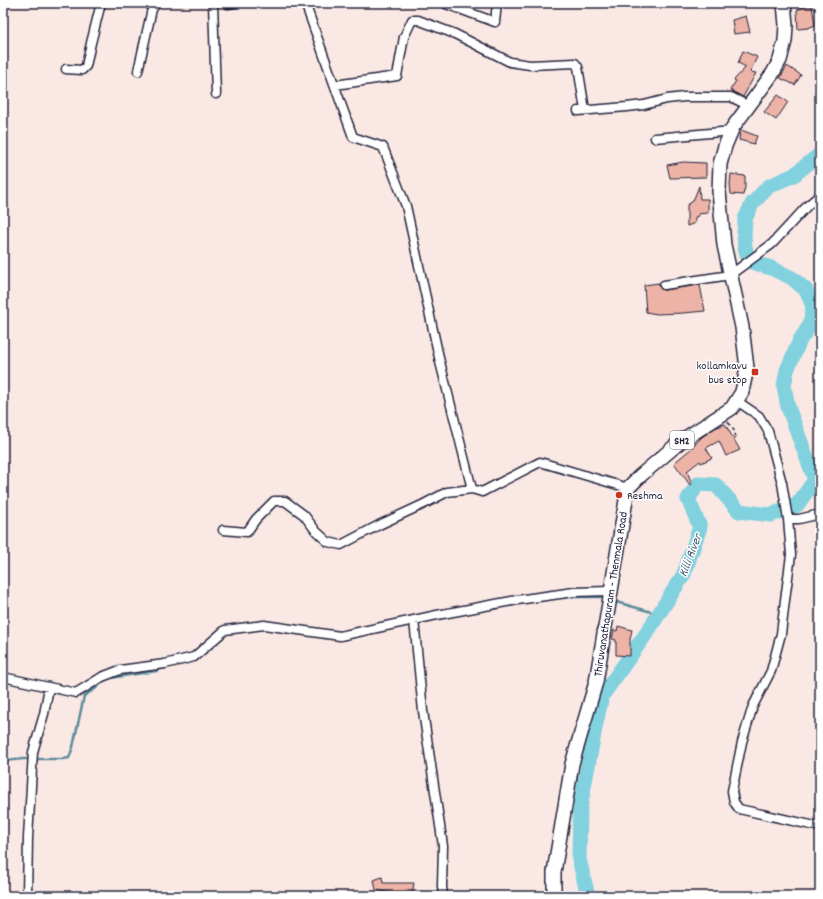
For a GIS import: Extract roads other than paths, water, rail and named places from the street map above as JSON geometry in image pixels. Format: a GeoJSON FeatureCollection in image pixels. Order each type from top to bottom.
{"type":"FeatureCollection","features":[{"type":"Feature","properties":{"kind":"main road","name":"SH2"},"geometry":{"type":"LineString","coordinates":[[628,488],[681,441],[732,408],[742,392],[747,368],[742,327],[724,245],[719,191],[720,164],[725,146],[732,131],[773,73],[780,60],[785,41],[786,25],[784,3]]}},
{"type":"Feature","properties":{"kind":"main road","name":"Thiruvanathapuram - Thenmala Road"},"geometry":{"type":"LineString","coordinates":[[554,896],[554,872],[572,764],[596,682],[628,488]]}},
{"type":"Feature","properties":{"kind":"street"},"geometry":{"type":"LineString","coordinates":[[66,69],[82,70],[86,66],[101,3]]}},
{"type":"Feature","properties":{"kind":"street"},"geometry":{"type":"LineString","coordinates":[[138,71],[152,9],[157,3]]}},
{"type":"Feature","properties":{"kind":"street"},"geometry":{"type":"LineString","coordinates":[[213,3],[216,94]]}},
{"type":"Feature","properties":{"kind":"street"},"geometry":{"type":"LineString","coordinates":[[226,3],[235,3]]}},
{"type":"Feature","properties":{"kind":"street"},"geometry":{"type":"LineString","coordinates":[[305,3],[353,137],[383,147],[406,206],[440,362],[472,489]]}},
{"type":"Feature","properties":{"kind":"street"},"geometry":{"type":"LineString","coordinates":[[446,4],[495,22],[497,3]]}},
{"type":"Feature","properties":{"kind":"street"},"geometry":{"type":"LineString","coordinates":[[335,85],[397,76],[404,37],[412,20],[418,20],[455,34],[510,62],[530,65],[575,62],[578,67],[582,110],[644,105],[667,99],[684,97],[730,97],[749,106]]}},
{"type":"Feature","properties":{"kind":"street"},"geometry":{"type":"LineString","coordinates":[[656,138],[732,131]]}},
{"type":"Feature","properties":{"kind":"street"},"geometry":{"type":"LineString","coordinates":[[664,285],[731,275],[772,244],[808,205],[820,195]]}},
{"type":"Feature","properties":{"kind":"street"},"geometry":{"type":"LineString","coordinates":[[737,401],[759,416],[768,431],[782,483],[788,519],[791,555],[781,634],[771,671],[753,706],[742,742],[732,791],[734,802],[739,809],[820,827]]}},
{"type":"Feature","properties":{"kind":"street"},"geometry":{"type":"LineString","coordinates":[[223,530],[247,532],[256,519],[274,501],[285,501],[304,515],[316,531],[328,542],[341,545],[447,492],[472,489],[482,492],[540,462],[628,488]]}},
{"type":"Feature","properties":{"kind":"street"},"geometry":{"type":"LineString","coordinates":[[788,519],[799,519],[820,515]]}},
{"type":"Feature","properties":{"kind":"street"},"geometry":{"type":"LineString","coordinates":[[3,677],[76,693],[102,677],[120,670],[165,664],[194,657],[225,630],[264,625],[340,636],[517,600],[574,592],[610,591]]}},
{"type":"Feature","properties":{"kind":"street"},"geometry":{"type":"LineString","coordinates":[[414,620],[423,711],[443,846],[443,896]]}},
{"type":"Feature","properties":{"kind":"street"},"geometry":{"type":"LineString","coordinates":[[27,896],[28,838],[33,752],[44,714],[48,687]]}},
{"type":"Feature","properties":{"kind":"waterway","name":"Killi River"},"geometry":{"type":"LineString","coordinates":[[588,896],[579,859],[580,808],[602,696],[648,631],[684,574],[700,527],[688,499],[698,484],[716,485],[739,511],[771,515],[797,505],[815,480],[788,407],[784,386],[787,370],[800,340],[810,325],[813,306],[806,290],[792,278],[771,268],[749,261],[745,247],[744,235],[745,219],[752,204],[769,186],[794,175],[820,154]]}},
{"type":"Feature","properties":{"kind":"waterway"},"geometry":{"type":"LineString","coordinates":[[815,480],[820,493]]}},
{"type":"Feature","properties":{"kind":"waterway"},"geometry":{"type":"LineString","coordinates":[[562,597],[602,597]]}},
{"type":"Feature","properties":{"kind":"waterway"},"geometry":{"type":"LineString","coordinates":[[616,602],[659,614]]}},
{"type":"Feature","properties":{"kind":"waterway"},"geometry":{"type":"LineString","coordinates":[[509,606],[524,603]]}},
{"type":"Feature","properties":{"kind":"waterway"},"geometry":{"type":"LineString","coordinates":[[110,678],[156,671],[166,667]]}},
{"type":"Feature","properties":{"kind":"waterway"},"geometry":{"type":"LineString","coordinates":[[3,761],[69,758],[73,747],[84,696],[106,679]]}},
{"type":"Feature","properties":{"kind":"place","name":"kollamkavu bus stop"},"geometry":{"type":"Point","coordinates":[755,372]}},
{"type":"Feature","properties":{"kind":"place","name":"Reshma"},"geometry":{"type":"Point","coordinates":[619,495]}}]}
